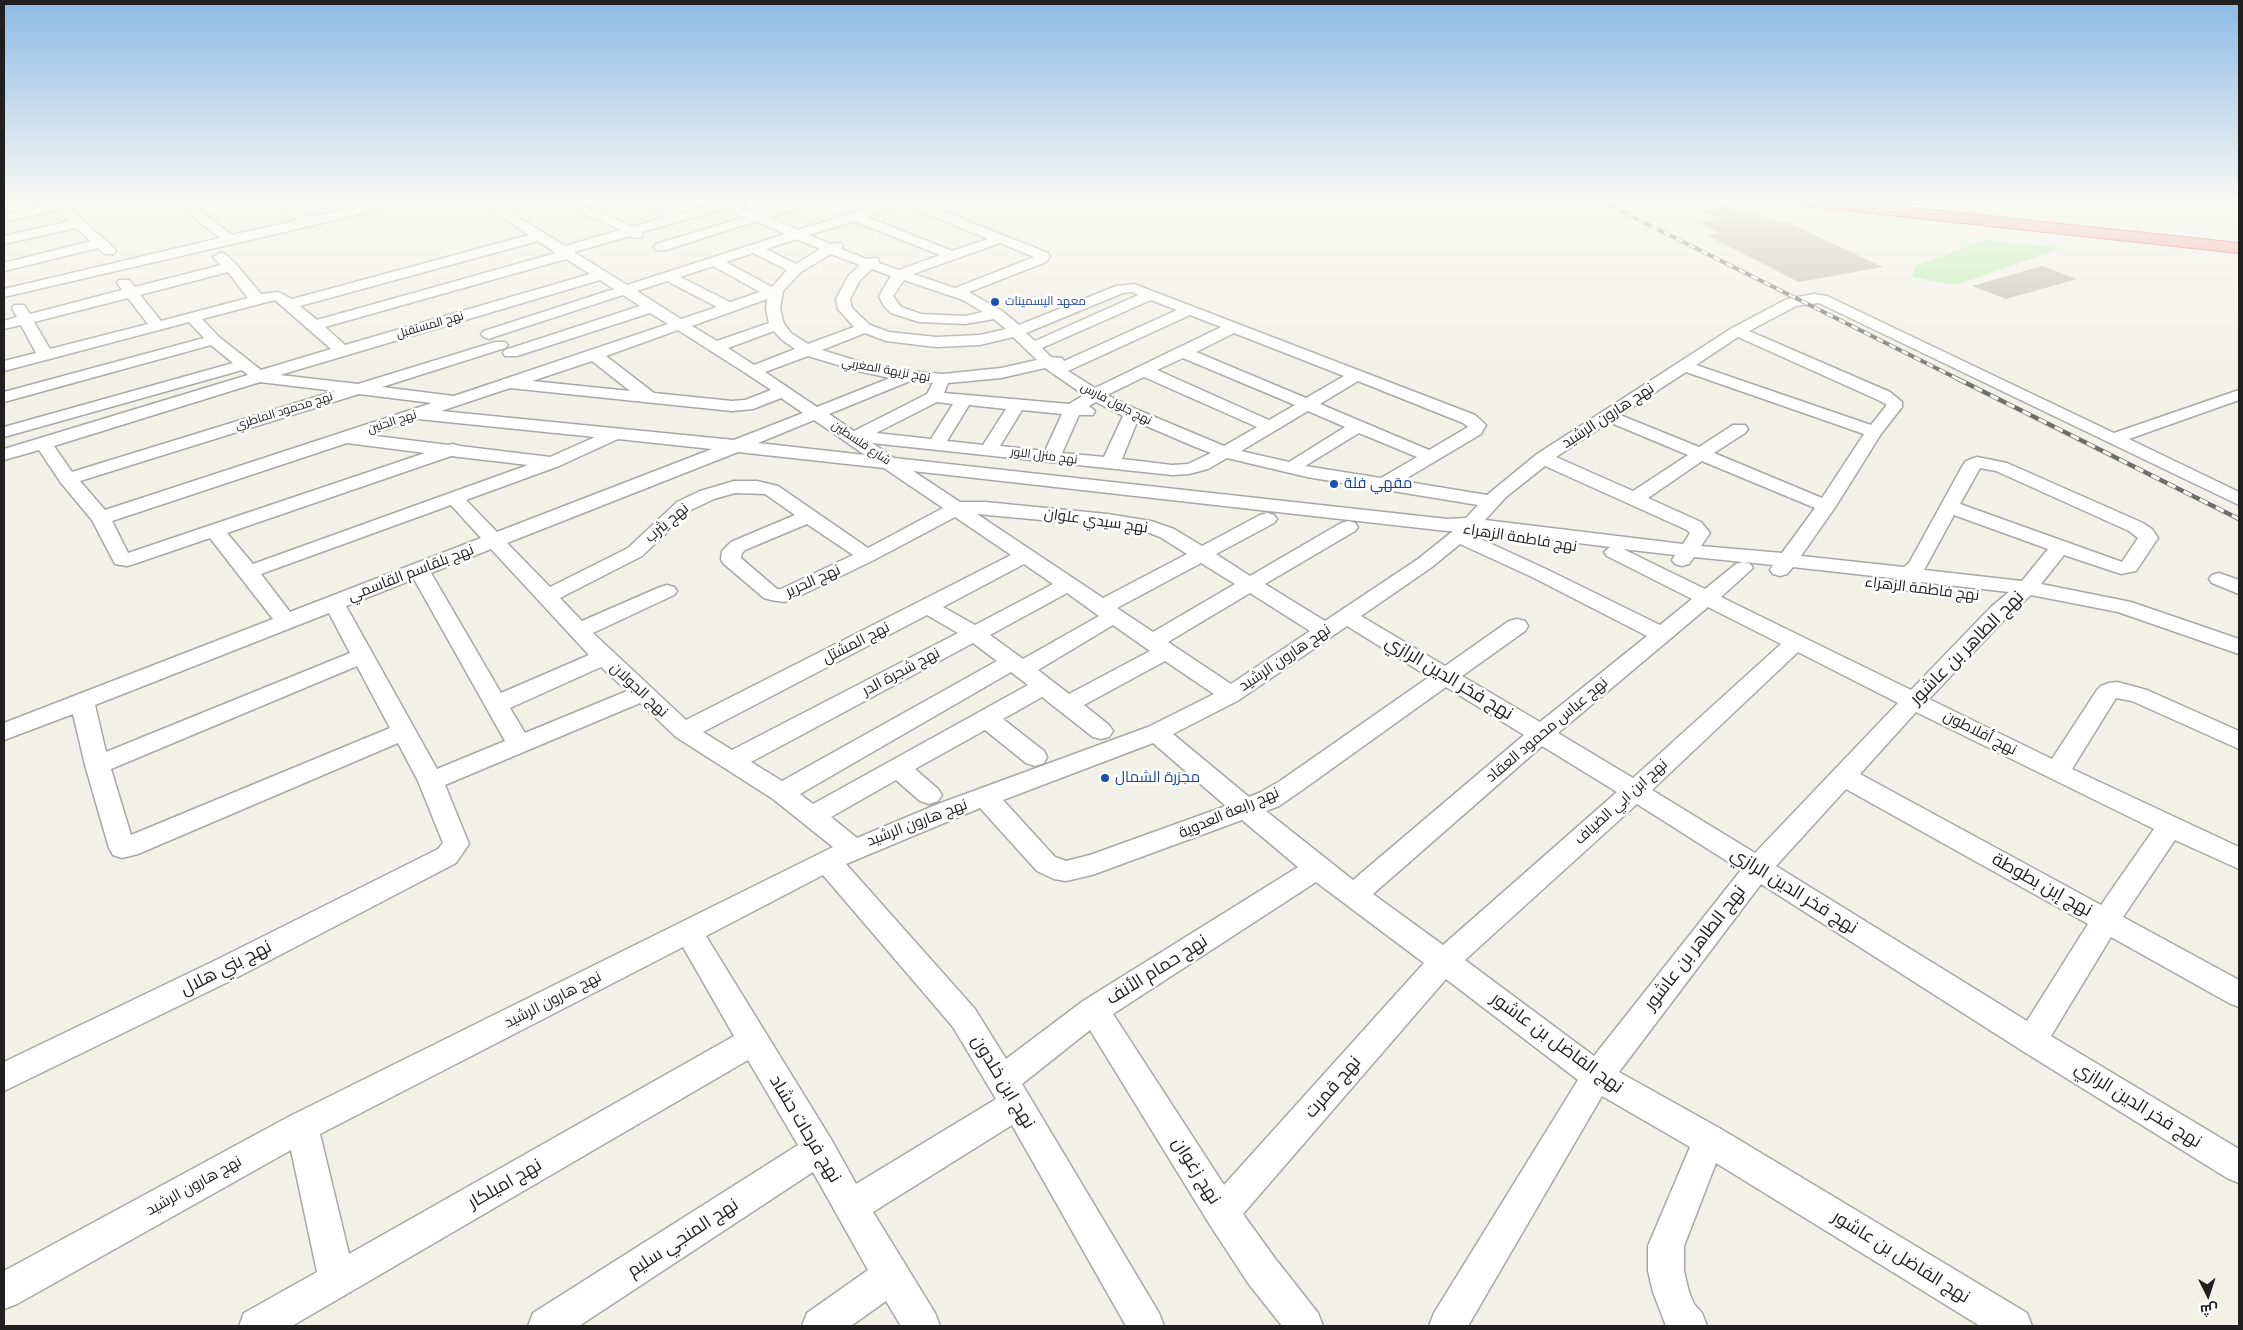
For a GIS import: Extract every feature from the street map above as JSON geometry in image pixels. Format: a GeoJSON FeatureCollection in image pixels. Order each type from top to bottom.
{"type":"FeatureCollection","features":[{"type":"Feature","properties":{"kind":"street"},"geometry":{"type":"LineString","coordinates":[[4,267],[20,263]]}},
{"type":"Feature","properties":{"kind":"street"},"geometry":{"type":"LineString","coordinates":[[116,263],[131,291],[157,326]]}},
{"type":"Feature","properties":{"kind":"street"},"geometry":{"type":"LineString","coordinates":[[45,355],[26,318],[6,293],[131,263]]}},
{"type":"Feature","properties":{"kind":"street"},"geometry":{"type":"LineString","coordinates":[[227,263],[257,299]]}},
{"type":"Feature","properties":{"kind":"street"},"geometry":{"type":"LineString","coordinates":[[290,304],[440,263]]}},
{"type":"Feature","properties":{"kind":"street"},"geometry":{"type":"LineString","coordinates":[[313,326],[530,263]]}},
{"type":"Feature","properties":{"kind":"street","name":"شارع فلسطين"},"geometry":{"type":"LineString","coordinates":[[583,263],[653,307],[676,327],[716,347],[753,370],[778,393],[854,436],[894,466],[1231,695]]}},
{"type":"Feature","properties":{"kind":"street"},"geometry":{"type":"LineString","coordinates":[[692,263],[698,266]]}},
{"type":"Feature","properties":{"kind":"street"},"geometry":{"type":"LineString","coordinates":[[500,344],[626,290],[707,263]]}},
{"type":"Feature","properties":{"kind":"street"},"geometry":{"type":"LineString","coordinates":[[718,263],[774,292]]}},
{"type":"Feature","properties":{"kind":"street"},"geometry":{"type":"LineString","coordinates":[[784,263],[796,269]]}},
{"type":"Feature","properties":{"kind":"street"},"geometry":{"type":"LineString","coordinates":[[716,347],[778,325],[773,309],[774,292],[796,269],[806,263]]}},
{"type":"Feature","properties":{"kind":"street"},"geometry":{"type":"LineString","coordinates":[[871,263],[854,278],[843,299],[845,309],[853,319],[865,328],[886,336],[936,342],[980,340],[1020,330],[1120,289],[1134,288],[1187,311],[1358,375],[1475,422],[1477,425],[1475,430],[1388,482]]}},
{"type":"Feature","properties":{"kind":"street","name":"نهج جلول فارس"},"geometry":{"type":"LineString","coordinates":[[871,263],[960,290],[1001,309],[1020,330],[1056,363],[1131,415],[1228,450],[1307,472],[1495,497]]}},
{"type":"Feature","properties":{"kind":"street"},"geometry":{"type":"LineString","coordinates":[[933,263],[908,274],[890,286],[886,296],[889,304],[907,315],[949,321],[978,319],[993,311]]}},
{"type":"Feature","properties":{"kind":"street"},"geometry":{"type":"LineString","coordinates":[[960,290],[1030,263]]}},
{"type":"Feature","properties":{"kind":"street"},"geometry":{"type":"LineString","coordinates":[[4,323],[230,266]]}},
{"type":"Feature","properties":{"kind":"street","name":"نهج المستقبل"},"geometry":{"type":"LineString","coordinates":[[4,455],[239,384],[266,378],[342,351],[602,274]]}},
{"type":"Feature","properties":{"kind":"street"},"geometry":{"type":"LineString","coordinates":[[668,276],[730,308]]}},
{"type":"Feature","properties":{"kind":"street","name":"نهج جلول فارس"},"geometry":{"type":"LineString","coordinates":[[960,290],[1040,344],[1056,363]]}},
{"type":"Feature","properties":{"kind":"street","name":"نهج الحنين"},"geometry":{"type":"LineString","coordinates":[[101,518],[594,355],[774,292]]}},
{"type":"Feature","properties":{"kind":"street"},"geometry":{"type":"LineString","coordinates":[[1040,344],[1150,295]]}},
{"type":"Feature","properties":{"kind":"street"},"geometry":{"type":"LineString","coordinates":[[4,366],[257,299],[275,296],[290,304],[342,351]]}},
{"type":"Feature","properties":{"kind":"street","name":"نهج هارون الرشيد"},"geometry":{"type":"LineString","coordinates":[[4,1291],[302,1127],[840,855],[985,797],[1156,733],[1231,695],[1425,563],[1495,497],[1543,458],[1737,330],[1792,302],[1806,299],[1822,299],[2114,438]]}},
{"type":"Feature","properties":{"kind":"street"},"geometry":{"type":"LineString","coordinates":[[500,344],[653,307]]}},
{"type":"Feature","properties":{"kind":"street","name":"نهج نزيهة المغربي"},"geometry":{"type":"LineString","coordinates":[[778,325],[786,336],[806,350],[864,368],[908,376],[943,378],[1001,373],[1056,363],[1187,311]]}},
{"type":"Feature","properties":{"kind":"street"},"geometry":{"type":"LineString","coordinates":[[462,316],[500,344],[535,374]]}},
{"type":"Feature","properties":{"kind":"street"},"geometry":{"type":"LineString","coordinates":[[192,317],[214,340],[243,365],[266,378],[454,400]]}},
{"type":"Feature","properties":{"kind":"street"},"geometry":{"type":"LineString","coordinates":[[676,327],[778,393]]}},
{"type":"Feature","properties":{"kind":"street"},"geometry":{"type":"LineString","coordinates":[[753,370],[865,328]]}},
{"type":"Feature","properties":{"kind":"street"},"geometry":{"type":"LineString","coordinates":[[1052,456],[1073,409],[1098,393],[1232,328]]}},
{"type":"Feature","properties":{"kind":"street"},"geometry":{"type":"LineString","coordinates":[[1737,330],[1890,399],[1894,407],[1874,432],[1826,506],[1783,566]]}},
{"type":"Feature","properties":{"kind":"street"},"geometry":{"type":"LineString","coordinates":[[4,397],[214,340]]}},
{"type":"Feature","properties":{"kind":"street","name":"نهج محمود الماطري"},"geometry":{"type":"LineString","coordinates":[[68,479],[500,344]]}},
{"type":"Feature","properties":{"kind":"street"},"geometry":{"type":"LineString","coordinates":[[1183,352],[1429,456]]}},
{"type":"Feature","properties":{"kind":"street"},"geometry":{"type":"LineString","coordinates":[[594,355],[650,398]]}},
{"type":"Feature","properties":{"kind":"street"},"geometry":{"type":"LineString","coordinates":[[4,432],[243,365]]}},
{"type":"Feature","properties":{"kind":"street"},"geometry":{"type":"LineString","coordinates":[[1685,366],[1874,432]]}},
{"type":"Feature","properties":{"kind":"street"},"geometry":{"type":"LineString","coordinates":[[1144,371],[1270,427]]}},
{"type":"Feature","properties":{"kind":"street","name":"نهج منزل النور"},"geometry":{"type":"LineString","coordinates":[[854,436],[937,443],[1172,470],[1189,469],[1202,465],[1358,375]]}},
{"type":"Feature","properties":{"kind":"street","name":"نهج بلقاسم القاسمي"},"geometry":{"type":"LineString","coordinates":[[4,732],[818,414],[908,376]]}},
{"type":"Feature","properties":{"kind":"street"},"geometry":{"type":"LineString","coordinates":[[934,397],[943,378]]}},
{"type":"Feature","properties":{"kind":"street"},"geometry":{"type":"LineString","coordinates":[[506,384],[732,406],[747,405],[778,393]]}},
{"type":"Feature","properties":{"kind":"street","name":"نهج جلول فارس"},"geometry":{"type":"LineString","coordinates":[[1098,393],[1228,450],[1388,482]]}},
{"type":"Feature","properties":{"kind":"street"},"geometry":{"type":"LineString","coordinates":[[2114,438],[2239,395]]}},
{"type":"Feature","properties":{"kind":"street"},"geometry":{"type":"LineString","coordinates":[[854,436],[934,397],[1131,415],[1111,463]]}},
{"type":"Feature","properties":{"kind":"street"},"geometry":{"type":"LineString","coordinates":[[937,443],[964,400]]}},
{"type":"Feature","properties":{"kind":"street"},"geometry":{"type":"LineString","coordinates":[[990,449],[1017,405]]}},
{"type":"Feature","properties":{"kind":"street"},"geometry":{"type":"LineString","coordinates":[[418,414],[736,446],[894,466],[1460,529],[1539,573],[1661,634]]}},
{"type":"Feature","properties":{"kind":"street"},"geometry":{"type":"LineString","coordinates":[[1608,416],[1826,506]]}},
{"type":"Feature","properties":{"kind":"street"},"geometry":{"type":"LineString","coordinates":[[1298,463],[1358,426]]}},
{"type":"Feature","properties":{"kind":"street"},"geometry":{"type":"LineString","coordinates":[[1634,499],[1703,455],[1739,429]]}},
{"type":"Feature","properties":{"kind":"street"},"geometry":{"type":"LineString","coordinates":[[249,572],[553,462],[616,434]]}},
{"type":"Feature","properties":{"kind":"street"},"geometry":{"type":"LineString","coordinates":[[343,438],[453,449],[553,462]]}},
{"type":"Feature","properties":{"kind":"street"},"geometry":{"type":"LineString","coordinates":[[2114,438],[2239,499]]}},
{"type":"Feature","properties":{"kind":"street"},"geometry":{"type":"LineString","coordinates":[[43,443],[68,479],[101,518],[122,560],[132,560],[453,449]]}},
{"type":"Feature","properties":{"kind":"street"},"geometry":{"type":"LineString","coordinates":[[1543,458],[1694,526],[1700,533],[1685,555]]}},
{"type":"Feature","properties":{"kind":"street"},"geometry":{"type":"LineString","coordinates":[[1922,579],[1949,507],[1972,464],[1983,462],[2001,467],[2145,533],[2148,538],[2129,567],[2121,568],[1949,507]]}},
{"type":"Feature","properties":{"kind":"street","name":"نهج يثرب"},"geometry":{"type":"LineString","coordinates":[[548,596],[635,552],[684,506],[707,495],[734,487],[757,487],[771,490],[867,556]]}},
{"type":"Feature","properties":{"kind":"street","name":"نهج الجولان"},"geometry":{"type":"LineString","coordinates":[[454,498],[581,630],[604,658],[684,731],[782,793],[812,816],[840,855]]}},
{"type":"Feature","properties":{"kind":"street","name":"نهج سيدي علوان"},"geometry":{"type":"LineString","coordinates":[[958,508],[993,508],[1132,523],[1167,533],[1252,584],[1336,624]]}},
{"type":"Feature","properties":{"kind":"street","name":"نهج الحرير"},"geometry":{"type":"LineString","coordinates":[[809,516],[738,546],[732,551],[731,560],[771,594],[777,596],[790,594],[958,508]]}},
{"type":"Feature","properties":{"kind":"street"},"geometry":{"type":"LineString","coordinates":[[782,793],[1017,665],[1267,519]]}},
{"type":"Feature","properties":{"kind":"street"},"geometry":{"type":"LineString","coordinates":[[1068,704],[1160,646],[1252,584],[1348,527]]}},
{"type":"Feature","properties":{"kind":"street","name":"نهج فاطمة الزهراء"},"geometry":{"type":"LineString","coordinates":[[1460,529],[1614,552],[1685,555],[1743,568],[1783,566]]}},
{"type":"Feature","properties":{"kind":"street","name":"نهج فاطمة الزهراء"},"geometry":{"type":"LineString","coordinates":[[1460,529],[1783,566],[1922,579],[2020,594],[2118,616],[2146,616],[2239,647]]}},
{"type":"Feature","properties":{"kind":"street"},"geometry":{"type":"LineString","coordinates":[[214,531],[249,572],[286,622]]}},
{"type":"Feature","properties":{"kind":"street","name":"نهج الطاهر بن عاشور"},"geometry":{"type":"LineString","coordinates":[[1446,1326],[1597,1076],[1757,869],[1914,700],[2000,611],[2020,594],[2060,547]]}},
{"type":"Feature","properties":{"kind":"street","name":"نهج أفلاطون"},"geometry":{"type":"LineString","coordinates":[[1614,552],[2057,772],[2239,859]]}},
{"type":"Feature","properties":{"kind":"street","name":"نهج المشتل"},"geometry":{"type":"LineString","coordinates":[[684,731],[1027,555]]}},
{"type":"Feature","properties":{"kind":"street","name":"نهج عباس محمود العقاد"},"geometry":{"type":"LineString","coordinates":[[1354,896],[1541,734],[1661,634],[1708,599],[1743,568]]}},
{"type":"Feature","properties":{"kind":"street"},"geometry":{"type":"LineString","coordinates":[[419,569],[519,744]]}},
{"type":"Feature","properties":{"kind":"street"},"geometry":{"type":"LineString","coordinates":[[2219,579],[2239,588]]}},
{"type":"Feature","properties":{"kind":"street","name":"نهج شجرة الدر"},"geometry":{"type":"LineString","coordinates":[[732,760],[1069,584]]}},
{"type":"Feature","properties":{"kind":"street"},"geometry":{"type":"LineString","coordinates":[[581,630],[667,591]]}},
{"type":"Feature","properties":{"kind":"street"},"geometry":{"type":"LineString","coordinates":[[334,603],[431,781],[642,693]]}},
{"type":"Feature","properties":{"kind":"street"},"geometry":{"type":"LineString","coordinates":[[928,607],[973,633],[1101,731]]}},
{"type":"Feature","properties":{"kind":"street","name":"نهج فخر الدين الرازي"},"geometry":{"type":"LineString","coordinates":[[1336,624],[1447,675],[2239,1167]]}},
{"type":"Feature","properties":{"kind":"street","name":"نهج رابعة العدوية"},"geometry":{"type":"LineString","coordinates":[[985,797],[1046,864],[1054,870],[1066,871],[1092,864],[1247,808],[1289,787],[1517,626]]}},
{"type":"Feature","properties":{"kind":"street","name":"نهج ابن ابي الضياف"},"geometry":{"type":"LineString","coordinates":[[1444,961],[1635,791],[1796,642]]}},
{"type":"Feature","properties":{"kind":"street"},"geometry":{"type":"LineString","coordinates":[[97,765],[364,655]]}},
{"type":"Feature","properties":{"kind":"street"},"geometry":{"type":"LineString","coordinates":[[495,704],[604,658]]}},
{"type":"Feature","properties":{"kind":"street"},"geometry":{"type":"LineString","coordinates":[[812,816],[1044,686]]}},
{"type":"Feature","properties":{"kind":"street"},"geometry":{"type":"LineString","coordinates":[[2057,772],[2109,691],[2117,690],[2139,695],[2239,741]]}},
{"type":"Feature","properties":{"kind":"street"},"geometry":{"type":"LineString","coordinates":[[82,702],[97,765],[122,848],[403,732]]}},
{"type":"Feature","properties":{"kind":"street"},"geometry":{"type":"LineString","coordinates":[[986,718],[1035,757]]}},
{"type":"Feature","properties":{"kind":"street","name":"نهج الفاضل بن عاشور"},"geometry":{"type":"LineString","coordinates":[[1156,733],[1317,868],[1597,1076],[1709,1140],[2014,1326]]}},
{"type":"Feature","properties":{"kind":"street"},"geometry":{"type":"LineString","coordinates":[[897,768],[929,795]]}},
{"type":"Feature","properties":{"kind":"street","name":"نهج إبن بطوطة"},"geometry":{"type":"LineString","coordinates":[[1844,776],[2239,994]]}},
{"type":"Feature","properties":{"kind":"street","name":"نهج بني هلال"},"geometry":{"type":"LineString","coordinates":[[4,1077],[224,970],[447,856],[456,844],[455,839],[431,781]]}},
{"type":"Feature","properties":{"kind":"street"},"geometry":{"type":"LineString","coordinates":[[2032,1040],[2106,920],[2170,826]]}},
{"type":"Feature","properties":{"kind":"street","name":"نهج ابن خلدون"},"geometry":{"type":"LineString","coordinates":[[840,855],[964,1018],[1146,1326]]}},
{"type":"Feature","properties":{"kind":"street","name":"نهج حمام الأنف"},"geometry":{"type":"LineString","coordinates":[[850,1207],[1009,1093],[1094,1010],[1317,868]]}},
{"type":"Feature","properties":{"kind":"street","name":"نهج فرحات حشاد"},"geometry":{"type":"LineString","coordinates":[[688,931],[820,1150],[850,1207],[922,1326]]}},
{"type":"Feature","properties":{"kind":"street","name":"نهج قمرت"},"geometry":{"type":"LineString","coordinates":[[1222,1212],[1444,961]]}},
{"type":"Feature","properties":{"kind":"street","name":"نهج زغوان"},"geometry":{"type":"LineString","coordinates":[[1094,1010],[1222,1212],[1261,1270],[1305,1326]]}},
{"type":"Feature","properties":{"kind":"street","name":"نهج اميلكار"},"geometry":{"type":"LineString","coordinates":[[257,1326],[753,1041]]}},
{"type":"Feature","properties":{"kind":"street"},"geometry":{"type":"LineString","coordinates":[[302,1127],[337,1281]]}},
{"type":"Feature","properties":{"kind":"street"},"geometry":{"type":"LineString","coordinates":[[1689,1326],[1680,1316],[1671,1292],[1666,1271],[1666,1246],[1709,1140]]}},
{"type":"Feature","properties":{"kind":"street","name":"نهج المنجي سليم"},"geometry":{"type":"LineString","coordinates":[[546,1326],[820,1150]]}},
{"type":"Feature","properties":{"kind":"street"},"geometry":{"type":"LineString","coordinates":[[820,1326],[892,1275]]}},
{"type":"Feature","properties":{"kind":"green space"},"geometry":{"type":"Polygon","coordinates":[[[1924,263],[2019,263],[1956,285],[1912,277],[1916,266],[1924,263]]]}},
{"type":"Feature","properties":{"kind":"building"},"geometry":{"type":"Polygon","coordinates":[[[1762,263],[1875,263],[1883,267],[1799,282],[1762,263]]]}},
{"type":"Feature","properties":{"kind":"building"},"geometry":{"type":"Polygon","coordinates":[[[2042,266],[2077,279],[2006,299],[1972,286],[2042,266]]]}},
{"type":"Feature","properties":{"kind":"railway"},"geometry":{"type":"LineString","coordinates":[[1725,263],[1960,380]]}},
{"type":"Feature","properties":{"kind":"railway"},"geometry":{"type":"LineString","coordinates":[[1958,379],[2239,519]]}},
{"type":"Feature","properties":{"kind":"place","name":"معهد اليسمينات"},"geometry":{"type":"Point","coordinates":[995,302]}},
{"type":"Feature","properties":{"kind":"place","name":"مقهي فلة"},"geometry":{"type":"Point","coordinates":[1334,484]}},
{"type":"Feature","properties":{"kind":"place","name":"مجزرة الشمال"},"geometry":{"type":"Point","coordinates":[1105,778]}}]}
